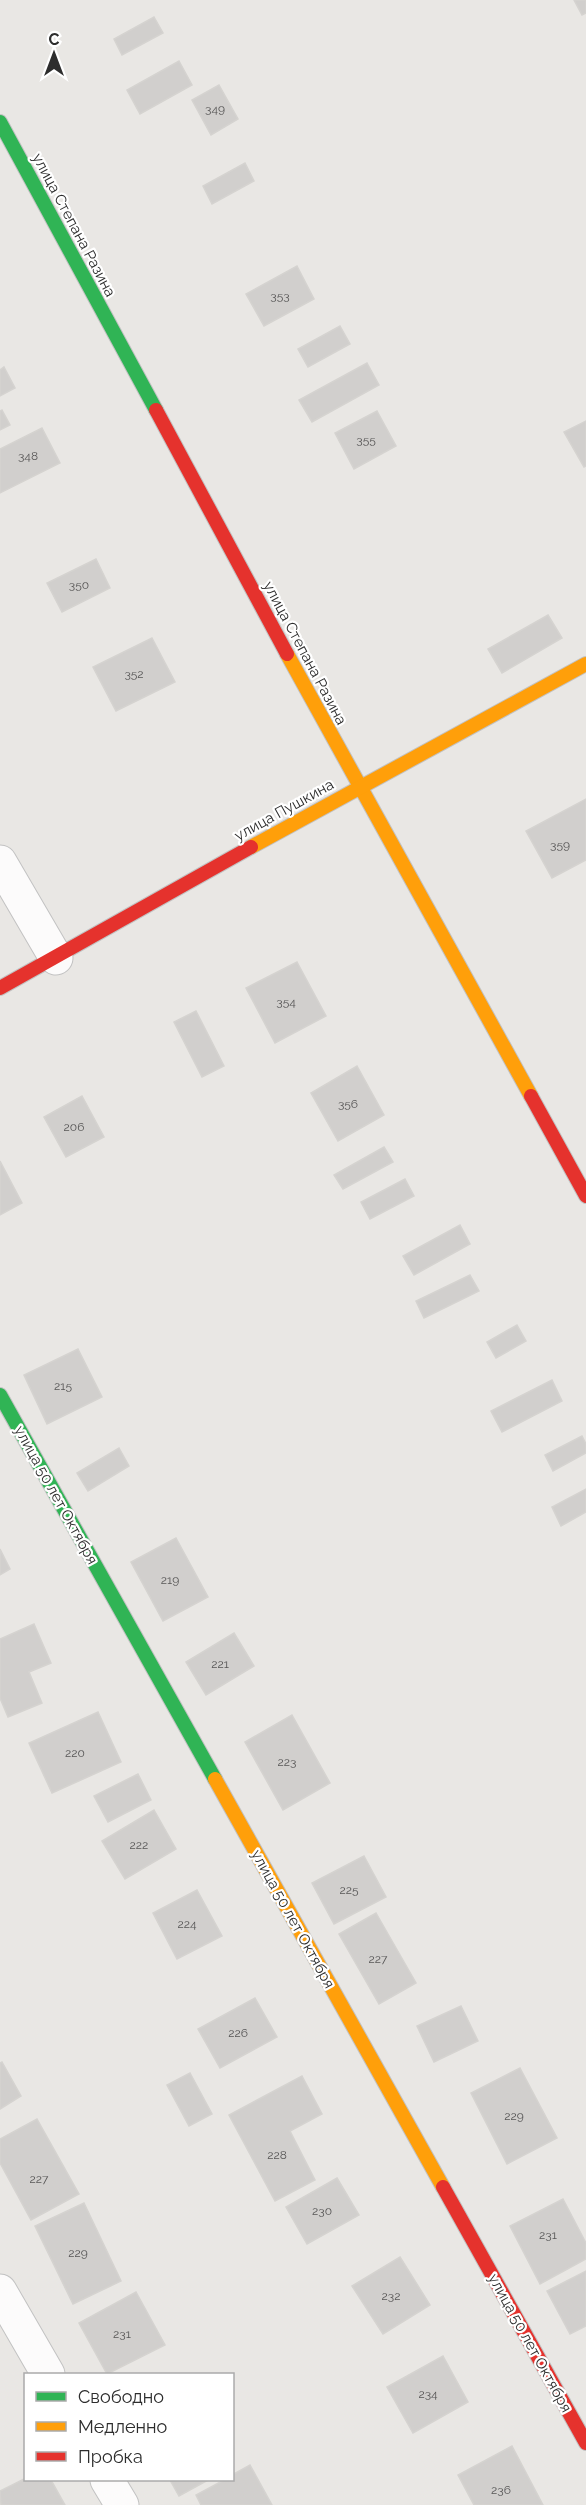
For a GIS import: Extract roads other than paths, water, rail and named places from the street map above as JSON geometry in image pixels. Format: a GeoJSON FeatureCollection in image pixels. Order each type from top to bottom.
{"type":"FeatureCollection","features":[{"type":"Feature","properties":{"kind":"street","name":"улица Степана Разина"},"geometry":{"type":"LineString","coordinates":[[0,122],[359,787],[586,1196]]}},
{"type":"Feature","properties":{"kind":"street","name":"улица Пушкина"},"geometry":{"type":"LineString","coordinates":[[0,988],[359,787],[586,664]]}},
{"type":"Feature","properties":{"kind":"street"},"geometry":{"type":"LineString","coordinates":[[0,862],[56,958]]}},
{"type":"Feature","properties":{"kind":"street","name":"улица 50 лет Октября"},"geometry":{"type":"LineString","coordinates":[[0,1395],[586,2443]]}},
{"type":"Feature","properties":{"kind":"street"},"geometry":{"type":"LineString","coordinates":[[0,2291],[47,2373]]}},
{"type":"Feature","properties":{"kind":"street"},"geometry":{"type":"LineString","coordinates":[[108,2481],[122,2505]]}}]}
